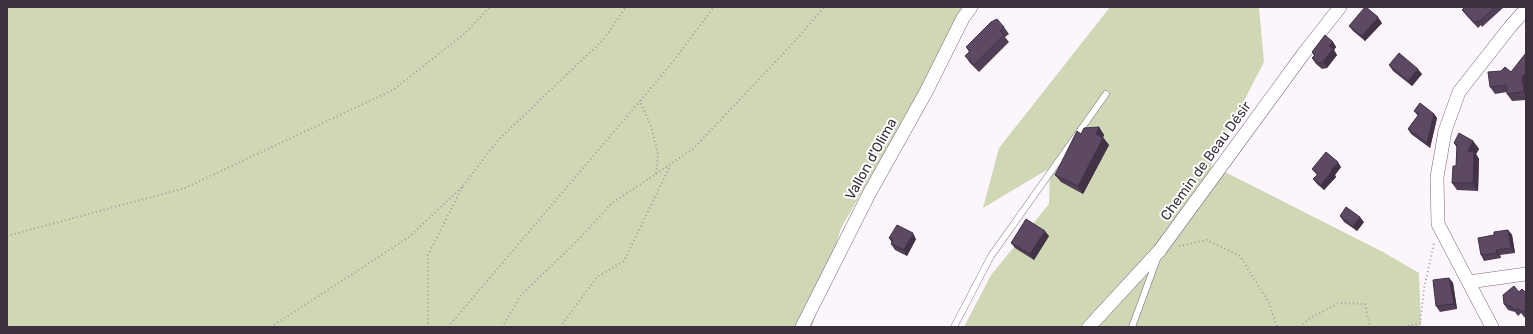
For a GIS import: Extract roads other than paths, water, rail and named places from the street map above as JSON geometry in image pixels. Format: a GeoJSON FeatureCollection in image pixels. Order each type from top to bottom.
{"type":"FeatureCollection","features":[{"type":"Feature","properties":{"kind":"street","name":"Vallon d'Olima"},"geometry":{"type":"LineString","coordinates":[[802,327],[869,194],[926,92],[963,18],[971,7]]}},
{"type":"Feature","properties":{"kind":"street","name":"Chemin de Beau Désir"},"geometry":{"type":"LineString","coordinates":[[1089,327],[1160,250],[1304,53],[1340,7]]}},
{"type":"Feature","properties":{"kind":"street"},"geometry":{"type":"LineString","coordinates":[[1492,327],[1438,224],[1437,177],[1445,131],[1459,92],[1510,27],[1526,10]]}},
{"type":"Feature","properties":{"kind":"street"},"geometry":{"type":"LineString","coordinates":[[1469,282],[1526,274]]}},
{"type":"Feature","properties":{"kind":"lane"},"geometry":{"type":"LineString","coordinates":[[954,327],[991,256],[1106,94]]}},
{"type":"Feature","properties":{"kind":"lane"},"geometry":{"type":"LineString","coordinates":[[1132,327],[1160,250]]}}]}
